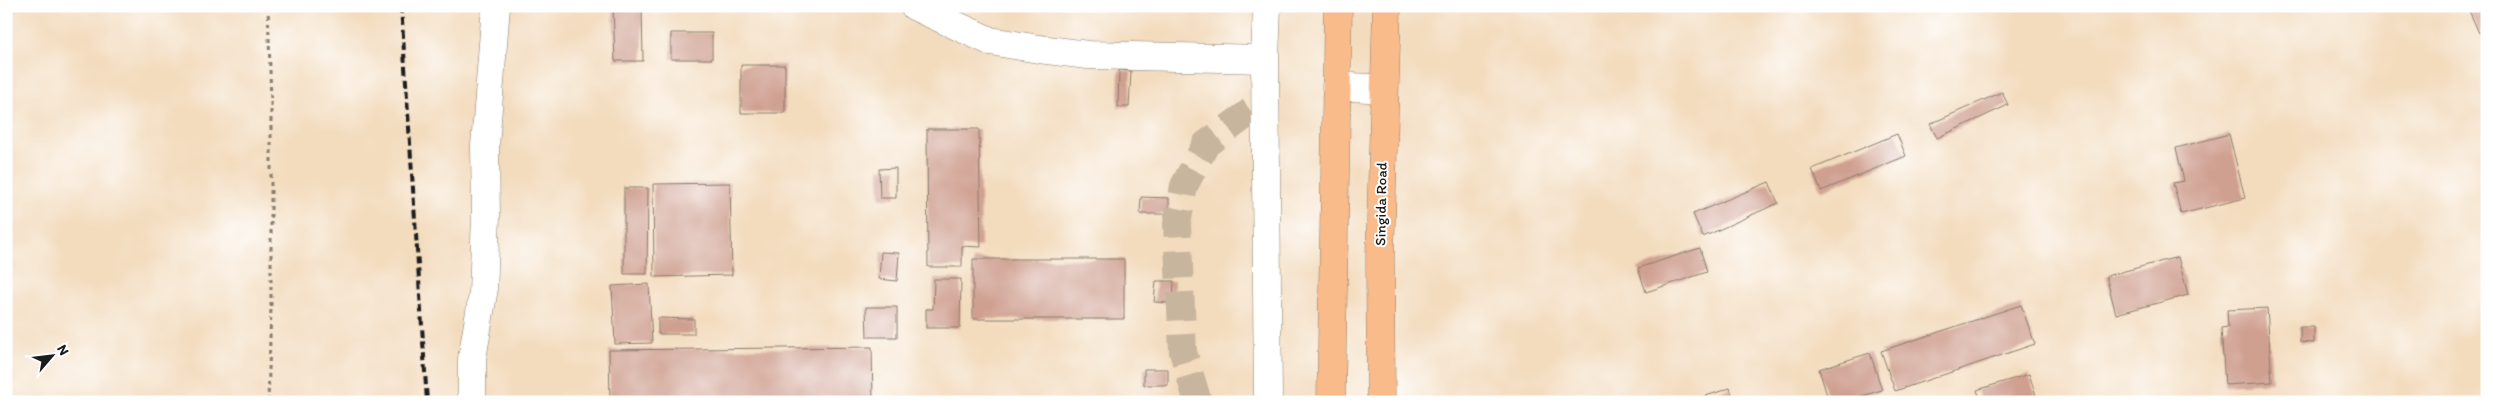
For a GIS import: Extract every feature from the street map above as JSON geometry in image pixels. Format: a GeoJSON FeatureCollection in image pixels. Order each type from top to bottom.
{"type":"FeatureCollection","features":[{"type":"Feature","properties":{"kind":"highway"},"geometry":{"type":"LineString","coordinates":[[1331,402],[1338,6]]}},
{"type":"Feature","properties":{"kind":"highway","name":"Singida Road"},"geometry":{"type":"LineString","coordinates":[[1381,402],[1380,258],[1387,6]]}},
{"type":"Feature","properties":{"kind":"street"},"geometry":{"type":"LineString","coordinates":[[472,402],[472,359],[483,294],[486,146],[496,6]]}},
{"type":"Feature","properties":{"kind":"street"},"geometry":{"type":"LineString","coordinates":[[914,6],[990,41],[1039,49],[1088,55],[1265,59]]}},
{"type":"Feature","properties":{"kind":"street"},"geometry":{"type":"LineString","coordinates":[[1267,6],[1265,59],[1268,402]]}},
{"type":"Feature","properties":{"kind":"street"},"geometry":{"type":"LineString","coordinates":[[1336,86],[1384,88]]}},
{"type":"Feature","properties":{"kind":"path"},"geometry":{"type":"LineString","coordinates":[[268,6],[271,102],[271,307],[268,402]]}},
{"type":"Feature","properties":{"kind":"building"},"geometry":{"type":"Polygon","coordinates":[[[613,6],[642,6],[643,61],[615,61],[613,6]]]}},
{"type":"Feature","properties":{"kind":"building"},"geometry":{"type":"Polygon","coordinates":[[[2467,6],[2487,6],[2487,30],[2479,33],[2467,6]]]}},
{"type":"Feature","properties":{"kind":"building"},"geometry":{"type":"Polygon","coordinates":[[[671,33],[712,33],[712,59],[671,59],[671,33]]]}},
{"type":"Feature","properties":{"kind":"building"},"geometry":{"type":"Polygon","coordinates":[[[741,65],[785,65],[785,113],[741,113],[741,65]]]}},
{"type":"Feature","properties":{"kind":"building"},"geometry":{"type":"Polygon","coordinates":[[[1119,70],[1131,71],[1129,107],[1118,107],[1119,70]]]}},
{"type":"Feature","properties":{"kind":"building"},"geometry":{"type":"Polygon","coordinates":[[[2002,92],[2008,105],[1937,138],[1930,124],[2002,92]]]}},
{"type":"Feature","properties":{"kind":"building"},"geometry":{"type":"Polygon","coordinates":[[[927,129],[979,129],[981,247],[962,246],[962,267],[928,267],[927,129]]]}},
{"type":"Feature","properties":{"kind":"building"},"geometry":{"type":"Polygon","coordinates":[[[1897,134],[1906,156],[1821,191],[1812,169],[1897,134]]]}},
{"type":"Feature","properties":{"kind":"building"},"geometry":{"type":"Polygon","coordinates":[[[2229,134],[2245,198],[2181,214],[2173,183],[2184,181],[2176,148],[2229,134]]]}},
{"type":"Feature","properties":{"kind":"building"},"geometry":{"type":"Polygon","coordinates":[[[896,168],[896,198],[880,198],[879,169],[896,168]]]}},
{"type":"Feature","properties":{"kind":"building"},"geometry":{"type":"Polygon","coordinates":[[[1769,182],[1778,203],[1703,237],[1693,214],[1769,182]]]}},
{"type":"Feature","properties":{"kind":"building"},"geometry":{"type":"Polygon","coordinates":[[[730,183],[732,275],[654,277],[653,184],[730,183]]]}},
{"type":"Feature","properties":{"kind":"building"},"geometry":{"type":"Polygon","coordinates":[[[624,188],[648,188],[647,274],[624,274],[624,188]]]}},
{"type":"Feature","properties":{"kind":"building"},"geometry":{"type":"Polygon","coordinates":[[[1141,197],[1169,198],[1169,214],[1140,214],[1141,197]]]}},
{"type":"Feature","properties":{"kind":"building"},"geometry":{"type":"Polygon","coordinates":[[[1700,248],[1707,272],[1646,292],[1638,268],[1700,248]]]}},
{"type":"Feature","properties":{"kind":"building"},"geometry":{"type":"Polygon","coordinates":[[[881,252],[899,253],[897,281],[879,279],[881,252]]]}},
{"type":"Feature","properties":{"kind":"building"},"geometry":{"type":"Polygon","coordinates":[[[2178,257],[2188,295],[2116,314],[2106,276],[2178,257]]]}},
{"type":"Feature","properties":{"kind":"building"},"geometry":{"type":"Polygon","coordinates":[[[973,259],[1124,259],[1124,319],[973,319],[973,259]]]}},
{"type":"Feature","properties":{"kind":"building"},"geometry":{"type":"Polygon","coordinates":[[[934,279],[961,279],[960,328],[926,328],[926,309],[933,309],[934,279]]]}},
{"type":"Feature","properties":{"kind":"building"},"geometry":{"type":"Polygon","coordinates":[[[1156,281],[1174,281],[1173,303],[1154,302],[1156,281]]]}},
{"type":"Feature","properties":{"kind":"building"},"geometry":{"type":"Polygon","coordinates":[[[649,284],[652,343],[615,344],[612,286],[649,284]]]}},
{"type":"Feature","properties":{"kind":"building"},"geometry":{"type":"Polygon","coordinates":[[[2021,305],[2035,344],[1895,391],[1881,351],[2021,305]]]}},
{"type":"Feature","properties":{"kind":"building"},"geometry":{"type":"Polygon","coordinates":[[[866,307],[897,307],[897,337],[867,337],[866,307]]]}},
{"type":"Feature","properties":{"kind":"building"},"geometry":{"type":"Polygon","coordinates":[[[2267,308],[2272,382],[2225,385],[2221,328],[2228,327],[2227,310],[2267,308]]]}},
{"type":"Feature","properties":{"kind":"building"},"geometry":{"type":"Polygon","coordinates":[[[658,318],[694,319],[694,334],[658,334],[658,318]]]}},
{"type":"Feature","properties":{"kind":"building"},"geometry":{"type":"Polygon","coordinates":[[[2300,327],[2314,327],[2314,343],[2300,342],[2300,327]]]}},
{"type":"Feature","properties":{"kind":"building"},"geometry":{"type":"Polygon","coordinates":[[[872,347],[873,402],[610,402],[609,350],[872,347]]]}},
{"type":"Feature","properties":{"kind":"building"},"geometry":{"type":"Polygon","coordinates":[[[1870,353],[1882,390],[1842,402],[1829,402],[1819,369],[1870,353]]]}},
{"type":"Feature","properties":{"kind":"building"},"geometry":{"type":"Polygon","coordinates":[[[1144,369],[1168,369],[1168,385],[1144,385],[1144,369]]]}},
{"type":"Feature","properties":{"kind":"building"},"geometry":{"type":"Polygon","coordinates":[[[2029,374],[2038,402],[1981,402],[1977,390],[2029,374]]]}},
{"type":"Feature","properties":{"kind":"building"},"geometry":{"type":"Polygon","coordinates":[[[1730,388],[1734,402],[1691,402],[1691,401],[1730,388]]]}},
{"type":"Feature","properties":{"kind":"tunnel"},"geometry":{"type":"LineString","coordinates":[[1198,402],[1183,352],[1177,224],[1184,186],[1206,144],[1267,100]]}},
{"type":"Feature","properties":{"kind":"railway"},"geometry":{"type":"LineString","coordinates":[[401,6],[427,402]]}}]}
